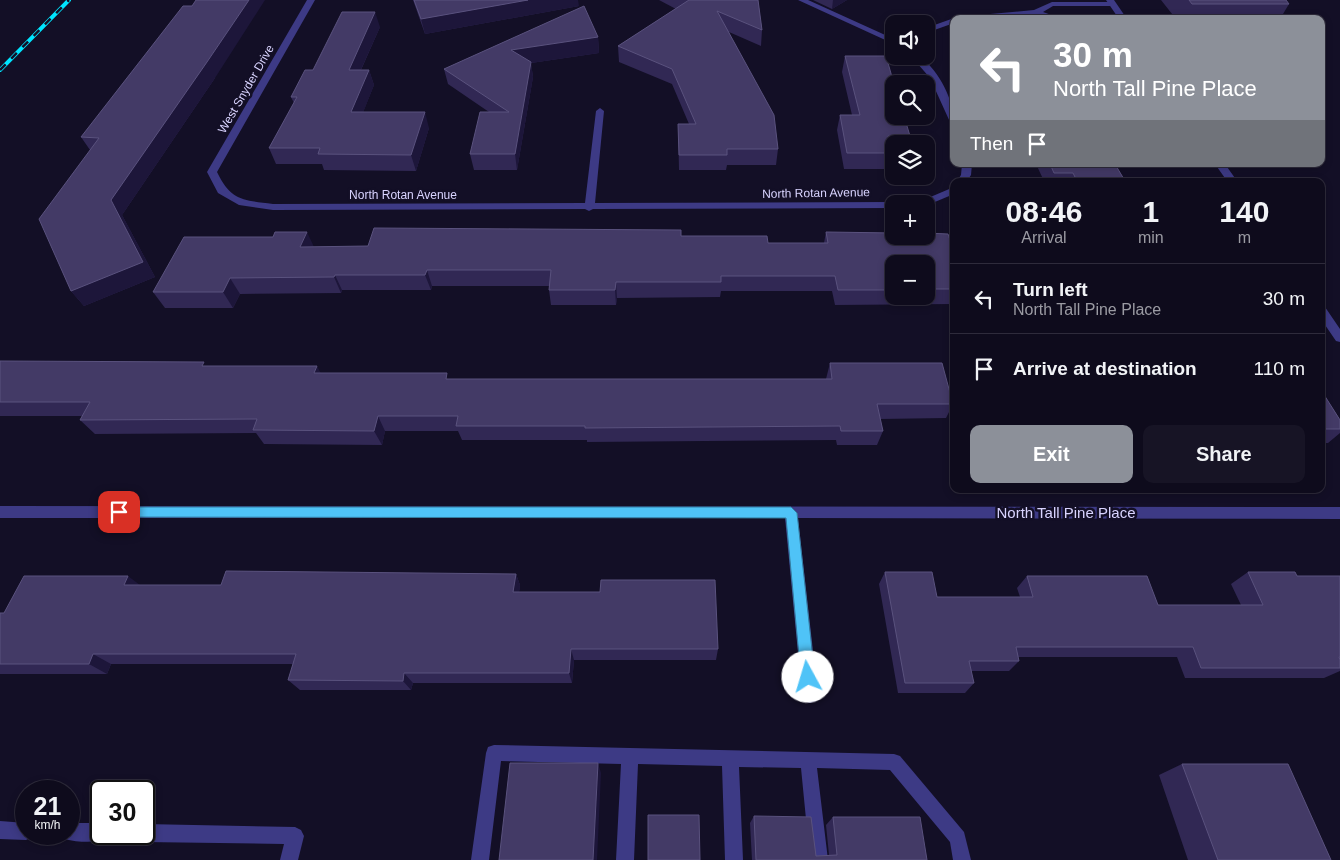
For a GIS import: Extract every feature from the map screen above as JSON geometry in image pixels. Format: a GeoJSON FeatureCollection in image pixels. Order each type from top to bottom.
{"type":"FeatureCollection","features":[{"type":"Feature","properties":{"kind":"street","name":"West Snyder Drive"},"geometry":{"type":"LineString","coordinates":[[220,191],[212,172],[311,0]]}},
{"type":"Feature","properties":{"kind":"street"},"geometry":{"type":"LineString","coordinates":[[802,0],[885,38]]}},
{"type":"Feature","properties":{"kind":"street"},"geometry":{"type":"LineString","coordinates":[[1001,15],[1036,12],[1052,4],[1111,2],[1120,15]]}},
{"type":"Feature","properties":{"kind":"street"},"geometry":{"type":"LineString","coordinates":[[1036,12],[1046,15]]}},
{"type":"Feature","properties":{"kind":"street"},"geometry":{"type":"LineString","coordinates":[[935,27],[950,21]]}},
{"type":"Feature","properties":{"kind":"street"},"geometry":{"type":"LineString","coordinates":[[923,65],[936,80],[950,113]]}},
{"type":"Feature","properties":{"kind":"street"},"geometry":{"type":"LineString","coordinates":[[589,208],[600,111]]}},
{"type":"Feature","properties":{"kind":"street"},"geometry":{"type":"LineString","coordinates":[[1222,167],[1230,178]]}},
{"type":"Feature","properties":{"kind":"street","name":"North Rotan Avenue"},"geometry":{"type":"LineString","coordinates":[[220,191],[242,203],[273,207],[589,208],[885,205]]}},
{"type":"Feature","properties":{"kind":"street"},"geometry":{"type":"LineString","coordinates":[[935,199],[950,192]]}},
{"type":"Feature","properties":{"kind":"street"},"geometry":{"type":"LineString","coordinates":[[1325,316],[1340,338]]}},
{"type":"Feature","properties":{"kind":"street","name":"North Tall Pine Place"},"geometry":{"type":"LineString","coordinates":[[0,512],[1340,513]]}},
{"type":"Feature","properties":{"kind":"street"},"geometry":{"type":"LineString","coordinates":[[791,513],[810,695]]}},
{"type":"Feature","properties":{"kind":"street"},"geometry":{"type":"LineString","coordinates":[[480,860],[494,752],[894,762],[958,838],[962,860]]}},
{"type":"Feature","properties":{"kind":"street"},"geometry":{"type":"LineString","coordinates":[[625,860],[630,756]]}},
{"type":"Feature","properties":{"kind":"street"},"geometry":{"type":"LineString","coordinates":[[730,757],[734,860]]}},
{"type":"Feature","properties":{"kind":"street"},"geometry":{"type":"LineString","coordinates":[[808,759],[819,860]]}},
{"type":"Feature","properties":{"kind":"street"},"geometry":{"type":"LineString","coordinates":[[0,830],[15,831]]}},
{"type":"Feature","properties":{"kind":"street"},"geometry":{"type":"LineString","coordinates":[[155,833],[295,836],[289,860]]}},
{"type":"Feature","properties":{"kind":"building"},"geometry":{"type":"Polygon","coordinates":[[[196,0],[249,0],[111,200],[143,262],[71,291],[39,219],[99,138],[81,137],[183,6],[192,6],[196,0]]]}},
{"type":"Feature","properties":{"kind":"building"},"geometry":{"type":"Polygon","coordinates":[[[414,0],[528,0],[421,19],[414,0]]]}},
{"type":"Feature","properties":{"kind":"building"},"geometry":{"type":"Polygon","coordinates":[[[689,0],[758,0],[762,30],[717,11],[774,115],[778,149],[727,149],[727,155],[679,155],[678,124],[696,124],[672,69],[618,46],[689,0]]]}},
{"type":"Feature","properties":{"kind":"building"},"geometry":{"type":"Polygon","coordinates":[[[1189,0],[1286,0],[1289,4],[1192,4],[1189,0]]]}},
{"type":"Feature","properties":{"kind":"building"},"geometry":{"type":"Polygon","coordinates":[[[584,6],[598,37],[511,50],[531,62],[515,154],[470,154],[480,112],[509,112],[444,69],[584,6]]]}},
{"type":"Feature","properties":{"kind":"building"},"geometry":{"type":"Polygon","coordinates":[[[342,12],[375,12],[349,70],[369,70],[351,112],[425,112],[411,155],[318,154],[320,148],[269,148],[297,97],[291,97],[305,70],[313,70],[342,12]]]}},
{"type":"Feature","properties":{"kind":"building"},"geometry":{"type":"Polygon","coordinates":[[[845,56],[885,56],[885,65],[889,65],[891,75],[885,75],[885,125],[907,125],[910,135],[885,135],[885,153],[847,153],[840,115],[860,115],[845,56]]]}},
{"type":"Feature","properties":{"kind":"building"},"geometry":{"type":"Polygon","coordinates":[[[1051,167],[1117,167],[1123,178],[1076,178],[1073,173],[1054,173],[1051,167]]]}},
{"type":"Feature","properties":{"kind":"building"},"geometry":{"type":"Polygon","coordinates":[[[374,228],[681,230],[681,236],[767,236],[768,243],[828,243],[826,232],[885,233],[885,245],[935,245],[935,233],[948,234],[950,240],[950,289],[935,289],[935,255],[885,255],[885,290],[838,290],[835,276],[721,276],[721,282],[616,282],[615,290],[549,290],[551,270],[427,270],[425,275],[230,278],[223,292],[153,292],[184,237],[273,237],[275,232],[307,232],[300,247],[368,246],[374,228]]]}},
{"type":"Feature","properties":{"kind":"building"},"geometry":{"type":"Polygon","coordinates":[[[0,361],[204,362],[202,366],[317,366],[314,373],[447,373],[446,379],[832,379],[830,363],[942,363],[950,393],[950,404],[877,404],[883,431],[841,431],[840,426],[585,428],[585,426],[456,426],[458,416],[378,416],[374,431],[253,430],[257,419],[80,420],[90,402],[0,402],[0,361]]]}},
{"type":"Feature","properties":{"kind":"building"},"geometry":{"type":"Polygon","coordinates":[[[1325,396],[1340,420],[1340,429],[1325,429],[1325,396]]]}},
{"type":"Feature","properties":{"kind":"building"},"geometry":{"type":"Polygon","coordinates":[[[226,571],[516,574],[513,592],[600,592],[601,580],[715,580],[718,649],[571,649],[569,673],[404,673],[403,681],[288,680],[296,654],[93,654],[89,664],[0,664],[0,613],[4,613],[24,576],[128,576],[124,585],[221,585],[226,571]]]}},
{"type":"Feature","properties":{"kind":"building"},"geometry":{"type":"Polygon","coordinates":[[[885,572],[932,572],[937,597],[1033,597],[1027,576],[1147,576],[1158,605],[1263,605],[1248,572],[1295,572],[1297,576],[1340,576],[1340,668],[1201,668],[1193,647],[1016,647],[1019,661],[969,661],[974,683],[905,683],[885,572]]]}},
{"type":"Feature","properties":{"kind":"building"},"geometry":{"type":"Polygon","coordinates":[[[510,763],[598,763],[593,860],[499,860],[510,763]]]}},
{"type":"Feature","properties":{"kind":"building"},"geometry":{"type":"Polygon","coordinates":[[[1182,764],[1288,764],[1331,860],[1218,860],[1182,764]]]}},
{"type":"Feature","properties":{"kind":"building"},"geometry":{"type":"Polygon","coordinates":[[[648,815],[699,815],[700,860],[648,860],[648,815]]]}},
{"type":"Feature","properties":{"kind":"building"},"geometry":{"type":"Polygon","coordinates":[[[754,816],[811,817],[816,856],[837,855],[833,817],[920,817],[927,860],[756,860],[754,816]]]}},
{"type":"Feature","properties":{"kind":"railway"},"geometry":{"type":"LineString","coordinates":[[0,70],[69,0]]}},
{"type":"Feature","properties":{"kind":"route"},"geometry":{"type":"LineString","coordinates":[[119,512],[791,513],[808,677]]}}]}
